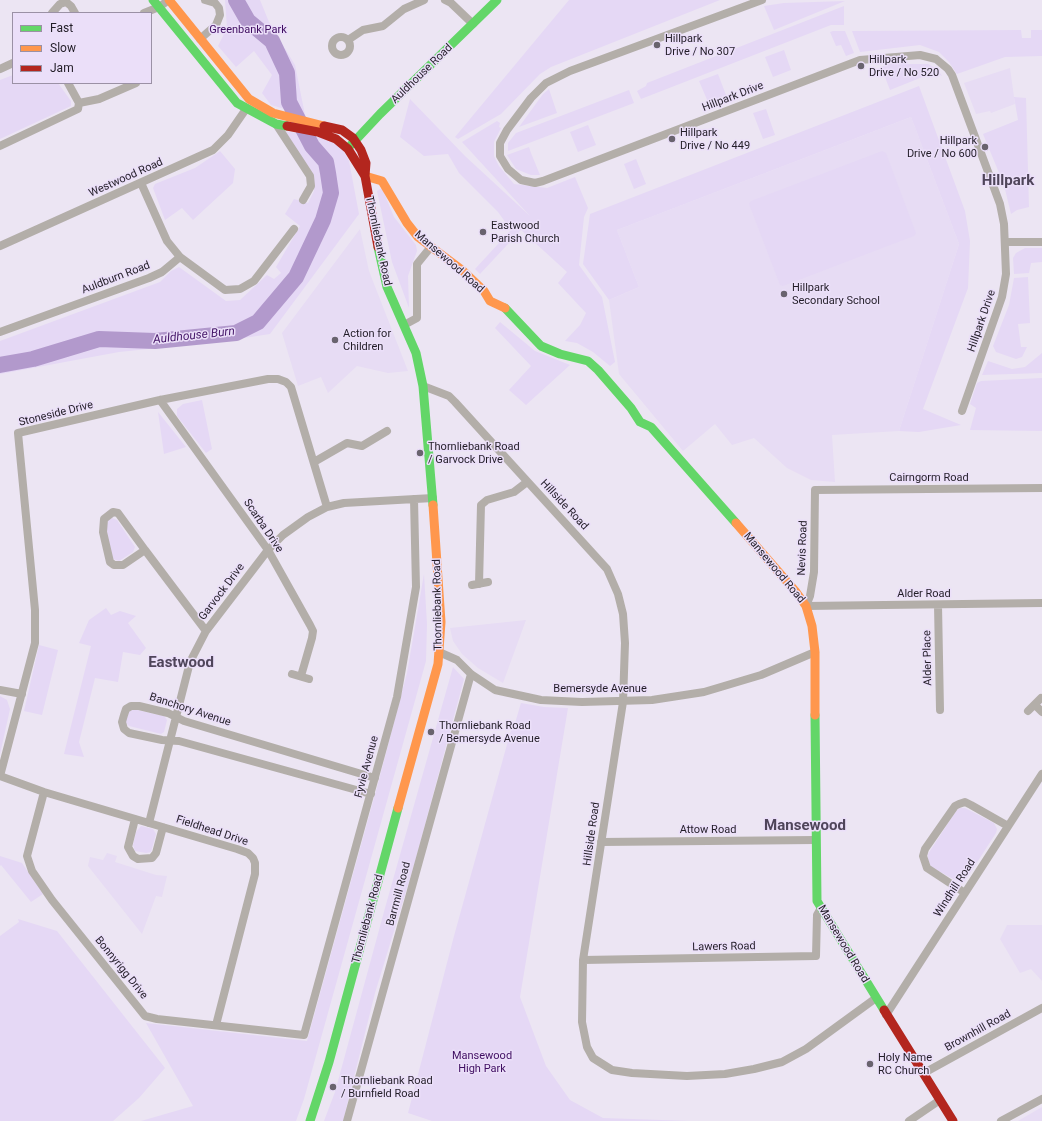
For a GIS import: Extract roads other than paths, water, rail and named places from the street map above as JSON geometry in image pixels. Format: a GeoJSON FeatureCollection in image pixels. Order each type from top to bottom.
{"type":"FeatureCollection","features":[{"type":"Feature","properties":{"kind":"main road","name":"Thornliebank Road"},"geometry":{"type":"LineString","coordinates":[[169,0],[240,89],[252,100],[273,113],[336,127],[355,140],[364,156],[365,176],[382,271],[416,353],[423,386],[440,597],[438,664],[325,1074],[310,1121]]}},
{"type":"Feature","properties":{"kind":"main road","name":"Auldhouse Road"},"geometry":{"type":"LineString","coordinates":[[348,149],[355,140],[497,0]]}},
{"type":"Feature","properties":{"kind":"main road","name":"Thornliebank Road"},"geometry":{"type":"LineString","coordinates":[[156,4],[237,103],[276,124],[318,132],[336,139],[348,149],[365,176]]}},
{"type":"Feature","properties":{"kind":"main road"},"geometry":{"type":"LineString","coordinates":[[246,109],[252,100]]}},
{"type":"Feature","properties":{"kind":"main road","name":"Mansewood Road"},"geometry":{"type":"LineString","coordinates":[[365,176],[378,178],[386,185],[407,223],[418,237],[430,248],[462,270],[484,291],[490,301],[504,307],[525,331],[541,346],[560,354],[588,361],[598,370],[631,408],[640,422],[651,427],[796,592],[806,606],[812,626],[815,652],[815,840],[817,901],[886,1015],[953,1121]]}},
{"type":"Feature","properties":{"kind":"street"},"geometry":{"type":"LineString","coordinates":[[145,12],[156,4],[169,0]]}},
{"type":"Feature","properties":{"kind":"street"},"geometry":{"type":"LineString","coordinates":[[200,39],[216,25],[220,16],[219,8],[215,3],[205,0]]}},
{"type":"Feature","properties":{"kind":"street"},"geometry":{"type":"LineString","coordinates":[[348,40],[363,30],[383,26],[404,9],[424,0]]}},
{"type":"Feature","properties":{"kind":"street"},"geometry":{"type":"LineString","coordinates":[[445,0],[451,3],[473,24]]}},
{"type":"Feature","properties":{"kind":"street","name":"Hillpark Drive"},"geometry":{"type":"LineString","coordinates":[[762,0],[570,71],[546,82],[531,98],[502,138],[499,150],[503,162],[521,180],[534,183],[543,181],[860,60],[888,57],[928,56],[942,63],[952,75],[1000,204],[1005,242],[1006,276],[1002,297],[962,411]]}},
{"type":"Feature","properties":{"kind":"street"},"geometry":{"type":"LineString","coordinates":[[53,12],[60,4],[66,2],[71,6],[74,12]]}},
{"type":"Feature","properties":{"kind":"street"},"geometry":{"type":"LineString","coordinates":[[0,70],[12,64]]}},
{"type":"Feature","properties":{"kind":"street"},"geometry":{"type":"LineString","coordinates":[[0,146],[78,109],[79,103],[69,84]]}},
{"type":"Feature","properties":{"kind":"street"},"geometry":{"type":"LineString","coordinates":[[79,103],[99,99],[134,84]]}},
{"type":"Feature","properties":{"kind":"street","name":"Westwood Road"},"geometry":{"type":"LineString","coordinates":[[0,246],[213,150],[228,135],[246,109]]}},
{"type":"Feature","properties":{"kind":"street"},"geometry":{"type":"LineString","coordinates":[[276,124],[310,176],[311,186],[303,200]]}},
{"type":"Feature","properties":{"kind":"street"},"geometry":{"type":"LineString","coordinates":[[141,183],[167,241],[180,257],[225,290],[240,289],[254,281],[294,229]]}},
{"type":"Feature","properties":{"kind":"street"},"geometry":{"type":"LineString","coordinates":[[1005,242],[1042,242]]}},
{"type":"Feature","properties":{"kind":"street"},"geometry":{"type":"LineString","coordinates":[[404,325],[416,318],[417,264],[430,248]]}},
{"type":"Feature","properties":{"kind":"street","name":"Auldburn Road"},"geometry":{"type":"LineString","coordinates":[[0,332],[149,278],[162,272],[180,257]]}},
{"type":"Feature","properties":{"kind":"street","name":"Stoneside Drive"},"geometry":{"type":"LineString","coordinates":[[0,776],[34,646],[35,615],[18,432],[160,400],[268,379],[278,379],[286,382],[291,387],[327,507]]}},
{"type":"Feature","properties":{"kind":"street","name":"Hillside Road"},"geometry":{"type":"LineString","coordinates":[[423,386],[448,396],[584,542],[612,578],[623,614],[625,643],[623,702],[584,960],[582,1022],[587,1047],[593,1058],[612,1070],[632,1073],[686,1076],[725,1074],[782,1062],[806,1049],[876,998]]}},
{"type":"Feature","properties":{"kind":"street","name":"Scarba Drive"},"geometry":{"type":"LineString","coordinates":[[160,400],[268,550],[313,631],[305,678],[292,674]]}},
{"type":"Feature","properties":{"kind":"street"},"geometry":{"type":"LineString","coordinates":[[314,462],[347,443],[362,446],[387,431]]}},
{"type":"Feature","properties":{"kind":"street"},"geometry":{"type":"LineString","coordinates":[[488,582],[475,585],[481,505],[487,500],[514,492],[527,482]]}},
{"type":"Feature","properties":{"kind":"street","name":"Cairngorm Road"},"geometry":{"type":"LineString","coordinates":[[815,490],[1042,488]]}},
{"type":"Feature","properties":{"kind":"street","name":"Nevis Road"},"geometry":{"type":"LineString","coordinates":[[806,606],[810,596],[814,572],[815,490]]}},
{"type":"Feature","properties":{"kind":"street","name":"Garvock Drive"},"geometry":{"type":"LineString","coordinates":[[149,823],[175,716],[190,662],[206,631],[268,550],[283,535],[308,517],[327,507],[344,503],[433,498]]}},
{"type":"Feature","properties":{"kind":"street","name":"Fyvie Avenue"},"geometry":{"type":"LineString","coordinates":[[304,1035],[397,697],[416,587],[414,499]]}},
{"type":"Feature","properties":{"kind":"street"},"geometry":{"type":"LineString","coordinates":[[144,550],[123,565],[114,565],[110,562],[103,532],[104,519],[112,512],[118,513],[144,550],[206,631]]}},
{"type":"Feature","properties":{"kind":"street","name":"Alder Road"},"geometry":{"type":"LineString","coordinates":[[806,606],[1042,603]]}},
{"type":"Feature","properties":{"kind":"street","name":"Alder Place"},"geometry":{"type":"LineString","coordinates":[[938,605],[940,710]]}},
{"type":"Feature","properties":{"kind":"street","name":"Bemersyde Avenue"},"geometry":{"type":"LineString","coordinates":[[439,652],[456,660],[471,674],[495,690],[541,700],[623,702],[677,697],[726,687],[761,675],[815,652]]}},
{"type":"Feature","properties":{"kind":"street","name":"Barrmill Road"},"geometry":{"type":"LineString","coordinates":[[347,1121],[471,674]]}},
{"type":"Feature","properties":{"kind":"street"},"geometry":{"type":"LineString","coordinates":[[0,690],[22,694]]}},
{"type":"Feature","properties":{"kind":"street"},"geometry":{"type":"LineString","coordinates":[[1028,711],[1041,698]]}},
{"type":"Feature","properties":{"kind":"street"},"geometry":{"type":"LineString","coordinates":[[1035,705],[1042,712]]}},
{"type":"Feature","properties":{"kind":"street","name":"Banchory Avenue"},"geometry":{"type":"LineString","coordinates":[[371,794],[179,740],[170,740],[128,733],[124,729],[122,722],[126,709],[131,706],[139,706],[175,716],[184,721],[375,778]]}},
{"type":"Feature","properties":{"kind":"street","name":"Windhill Road"},"geometry":{"type":"LineString","coordinates":[[886,1015],[1042,774]]}},
{"type":"Feature","properties":{"kind":"street","name":"Fieldhead Drive"},"geometry":{"type":"LineString","coordinates":[[0,776],[44,792],[163,828],[237,848],[248,853],[255,863],[255,874],[216,1025]]}},
{"type":"Feature","properties":{"kind":"street","name":"Bonnyrigg Drive"},"geometry":{"type":"LineString","coordinates":[[44,792],[27,856],[32,871],[52,900],[145,1016],[157,1019],[304,1035]]}},
{"type":"Feature","properties":{"kind":"street"},"geometry":{"type":"LineString","coordinates":[[965,893],[927,868],[923,856],[924,849],[955,806],[965,802],[1008,826]]}},
{"type":"Feature","properties":{"kind":"street"},"geometry":{"type":"LineString","coordinates":[[135,819],[128,847],[133,856],[138,858],[152,858],[156,853],[163,828]]}},
{"type":"Feature","properties":{"kind":"street","name":"Attow Road"},"geometry":{"type":"LineString","coordinates":[[601,842],[815,840]]}},
{"type":"Feature","properties":{"kind":"street","name":"Lawers Road"},"geometry":{"type":"LineString","coordinates":[[584,960],[816,956],[817,915],[821,908]]}},
{"type":"Feature","properties":{"kind":"street","name":"Brownhill Road"},"geometry":{"type":"LineString","coordinates":[[924,1073],[1042,1008]]}},
{"type":"Feature","properties":{"kind":"street"},"geometry":{"type":"LineString","coordinates":[[1001,1121],[1042,1099]]}},
{"type":"Feature","properties":{"kind":"street"},"geometry":{"type":"LineString","coordinates":[[909,1121],[940,1100]]}},
{"type":"Feature","properties":{"kind":"waterway","name":"Auldhouse Burn"},"geometry":{"type":"LineString","coordinates":[[0,365],[33,359],[99,339],[155,341],[236,333],[258,322],[296,277],[323,220],[331,193],[326,162],[312,146],[289,102],[287,73],[272,41],[248,21],[236,0]]}},
{"type":"Feature","properties":{"kind":"place","name":"Hillpark Drive / No 307"},"geometry":{"type":"Point","coordinates":[657,45]}},
{"type":"Feature","properties":{"kind":"place","name":"Hillpark Drive / No 520"},"geometry":{"type":"Point","coordinates":[861,66]}},
{"type":"Feature","properties":{"kind":"place","name":"Hillpark Drive / No 449"},"geometry":{"type":"Point","coordinates":[672,139]}},
{"type":"Feature","properties":{"kind":"place","name":"Hillpark Drive / No 600"},"geometry":{"type":"Point","coordinates":[985,147]}},
{"type":"Feature","properties":{"kind":"place","name":"Eastwood Parish Church"},"geometry":{"type":"Point","coordinates":[483,232]}},
{"type":"Feature","properties":{"kind":"place","name":"Hillpark Secondary School"},"geometry":{"type":"Point","coordinates":[784,294]}},
{"type":"Feature","properties":{"kind":"place","name":"Action for Children"},"geometry":{"type":"Point","coordinates":[335,340]}},
{"type":"Feature","properties":{"kind":"place","name":"Thornliebank Road / Garvock Drive"},"geometry":{"type":"Point","coordinates":[420,453]}},
{"type":"Feature","properties":{"kind":"place","name":"Thornliebank Road / Bemersyde Avenue"},"geometry":{"type":"Point","coordinates":[431,732]}},
{"type":"Feature","properties":{"kind":"place","name":"Holy Name RC Church"},"geometry":{"type":"Point","coordinates":[870,1064]}},
{"type":"Feature","properties":{"kind":"place","name":"Thornliebank Road / Burnfield Road"},"geometry":{"type":"Point","coordinates":[333,1087]}},
{"type":"Feature","properties":{"kind":"district","name":"Hillpark"},"geometry":{"type":"Point","coordinates":[1008,181]}},
{"type":"Feature","properties":{"kind":"district","name":"Eastwood"},"geometry":{"type":"Point","coordinates":[181,663]}},
{"type":"Feature","properties":{"kind":"district","name":"Mansewood"},"geometry":{"type":"Point","coordinates":[805,826]}},
{"type":"Feature","properties":{"kind":"park label","name":"Greenbank Park"},"geometry":{"type":"Point","coordinates":[248,30]}},
{"type":"Feature","properties":{"kind":"park label","name":"Mansewood High Park"},"geometry":{"type":"Point","coordinates":[482,1062]}}]}
